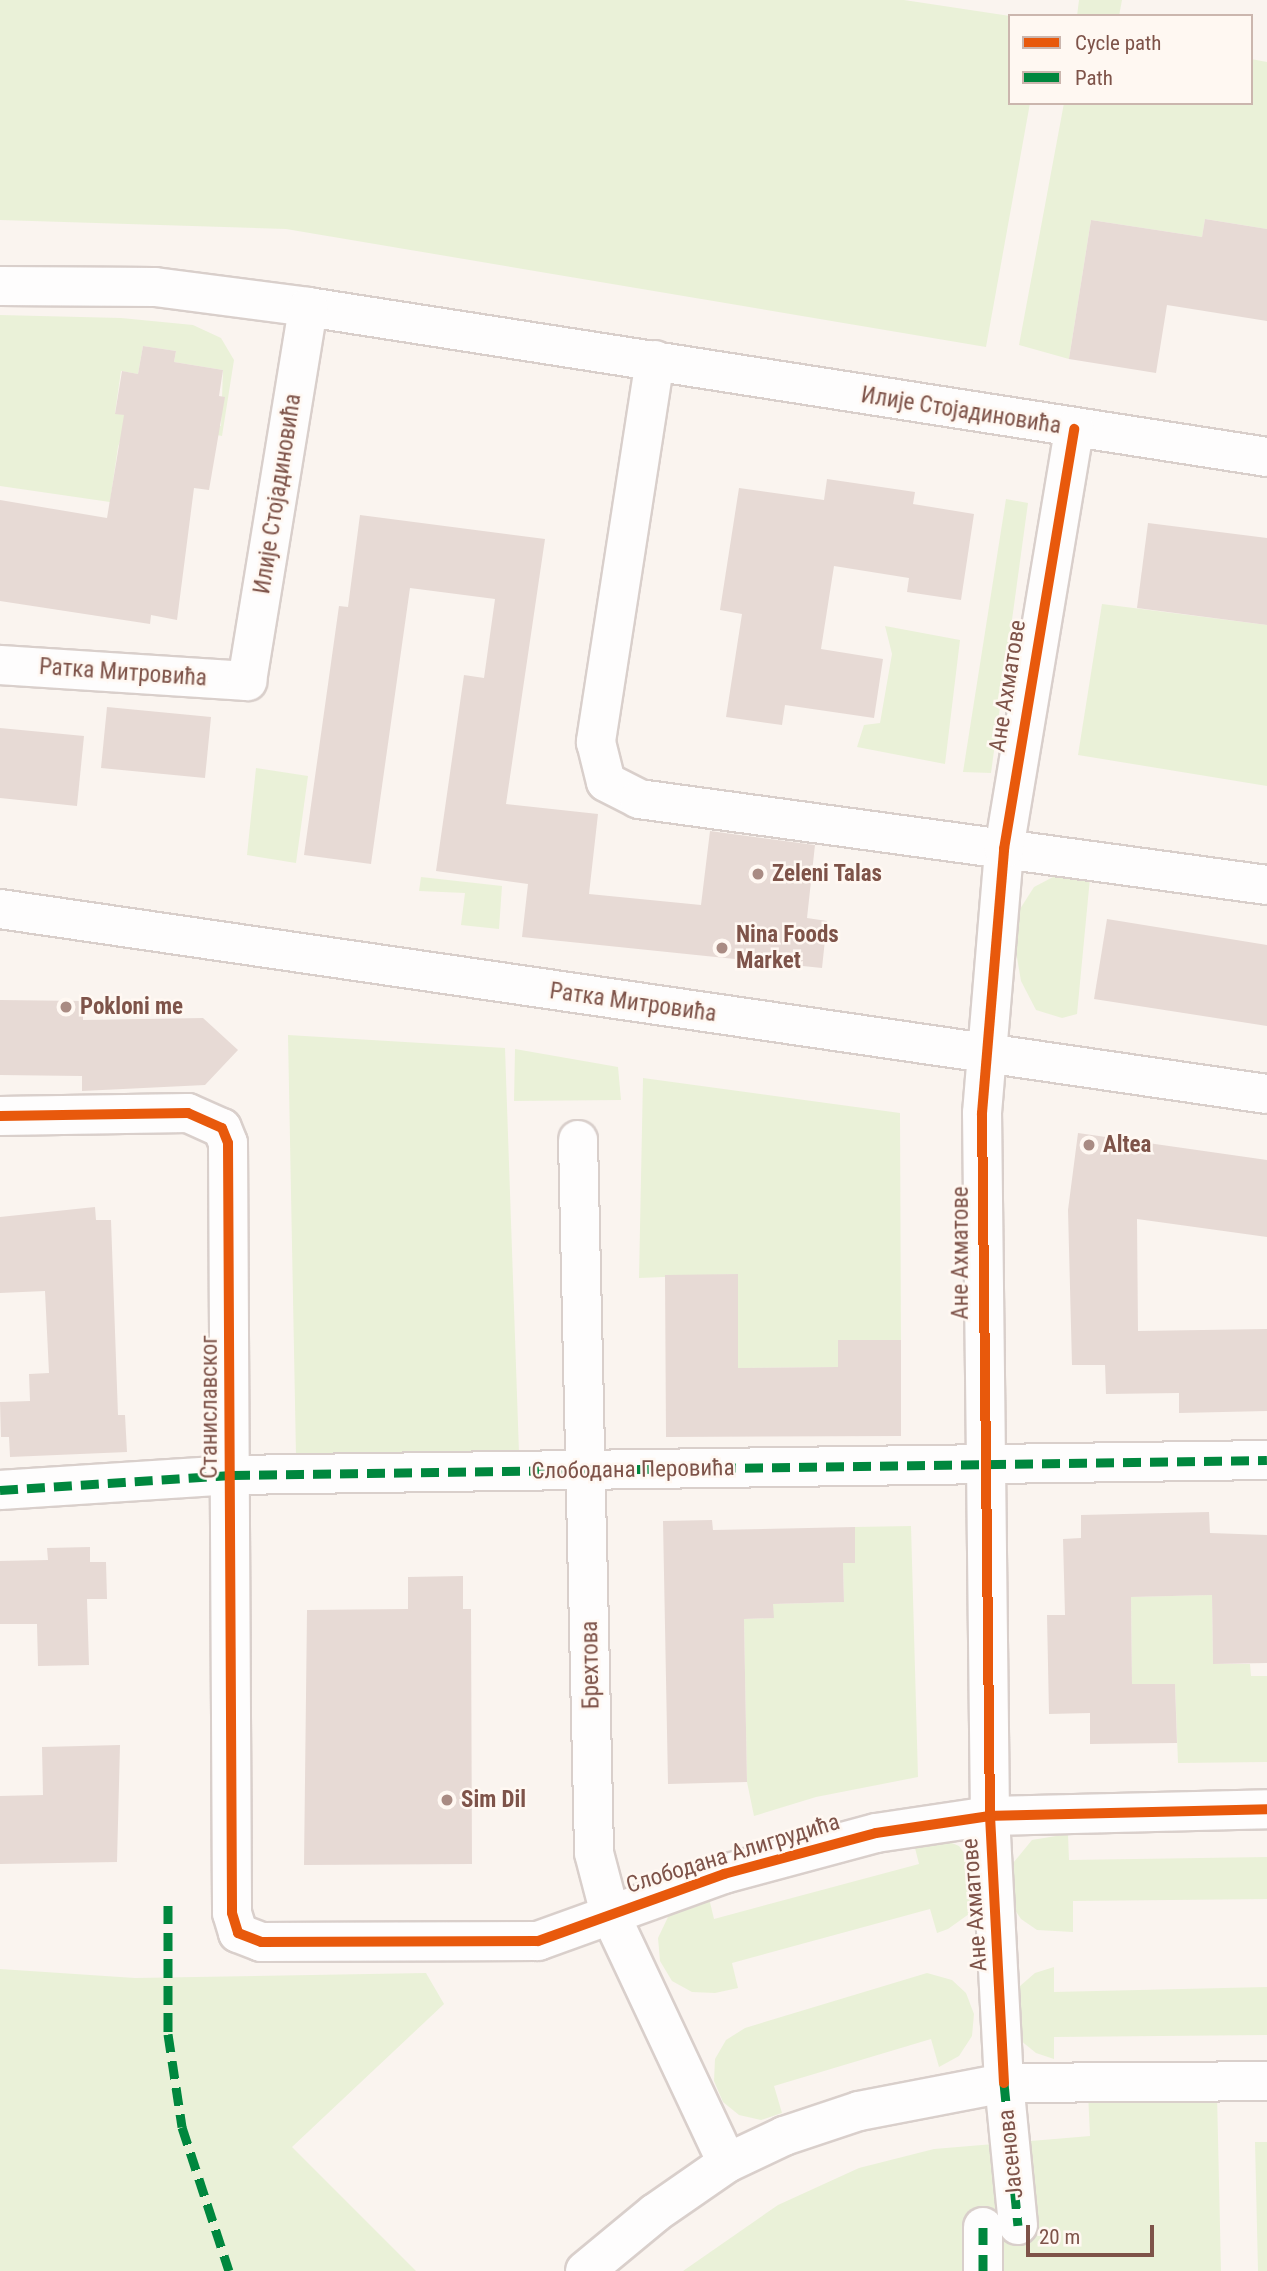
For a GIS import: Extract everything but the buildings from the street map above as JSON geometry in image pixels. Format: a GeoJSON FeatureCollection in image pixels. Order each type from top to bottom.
{"type":"FeatureCollection","features":[{"type":"Feature","properties":{"kind":"street","name":"Илије Стојадиновића"},"geometry":{"type":"LineString","coordinates":[[0,286],[155,287],[308,307],[655,360],[1074,429],[1267,457]]}},
{"type":"Feature","properties":{"kind":"street","name":"Илије Стојадиновића"},"geometry":{"type":"LineString","coordinates":[[247,681],[308,307]]}},
{"type":"Feature","properties":{"kind":"street"},"geometry":{"type":"LineString","coordinates":[[655,360],[596,742],[606,782],[639,799],[1267,885]]}},
{"type":"Feature","properties":{"kind":"street","name":"Ане Ахматове"},"geometry":{"type":"LineString","coordinates":[[1004,2084],[990,1816],[984,1462],[981,1205],[987,1054],[1004,849],[1074,429]]}},
{"type":"Feature","properties":{"kind":"street","name":"Ратка Митровића"},"geometry":{"type":"LineString","coordinates":[[0,665],[247,681]]}},
{"type":"Feature","properties":{"kind":"street","name":"Ратка Митровића"},"geometry":{"type":"LineString","coordinates":[[0,909],[1267,1094]]}},
{"type":"Feature","properties":{"kind":"street","name":"Станиславског"},"geometry":{"type":"LineString","coordinates":[[0,1116],[188,1113],[222,1128],[229,1160],[232,1913]]}},
{"type":"Feature","properties":{"kind":"street","name":"Брехтова"},"geometry":{"type":"LineString","coordinates":[[578,1140],[588,1471],[594,1853],[610,1914],[727,2163]]}},
{"type":"Feature","properties":{"kind":"street","name":"Слободана Перовића"},"geometry":{"type":"LineString","coordinates":[[0,1490],[232,1475],[588,1471],[984,1462],[1267,1460]]}},
{"type":"Feature","properties":{"kind":"street","name":"Слободана Алигрудића"},"geometry":{"type":"LineString","coordinates":[[232,1913],[238,1933],[261,1942],[502,1944],[538,1941],[724,1874],[876,1833],[990,1816],[1267,1809]]}},
{"type":"Feature","properties":{"kind":"street"},"geometry":{"type":"LineString","coordinates":[[585,2271],[655,2213],[727,2163],[784,2136],[859,2111],[1004,2084],[1267,2081]]}},
{"type":"Feature","properties":{"kind":"street","name":"Јасенова"},"geometry":{"type":"LineString","coordinates":[[983,2271],[1001,2226],[1004,2084]]}},
{"type":"Feature","properties":{"kind":"green space"},"geometry":{"type":"Polygon","coordinates":[[[0,0],[904,0],[1008,16],[1008,105],[1030,105],[986,347],[286,229],[0,220],[0,0]]]}},
{"type":"Feature","properties":{"kind":"green space"},"geometry":{"type":"Polygon","coordinates":[[[1079,0],[1122,0],[1119,14],[1077,14],[1079,0]]]}},
{"type":"Feature","properties":{"kind":"green space"},"geometry":{"type":"Polygon","coordinates":[[[1253,59],[1267,62],[1267,229],[1205,219],[1202,237],[1091,220],[1069,359],[1019,345],[1064,105],[1253,105],[1253,59]]]}},
{"type":"Feature","properties":{"kind":"green space"},"geometry":{"type":"Polygon","coordinates":[[[0,315],[121,318],[193,325],[221,338],[234,360],[222,436],[206,433],[208,424],[221,426],[223,370],[174,362],[176,351],[143,346],[138,374],[121,371],[115,413],[129,416],[118,447],[110,502],[0,486],[0,315]]]}},
{"type":"Feature","properties":{"kind":"green space"},"geometry":{"type":"Polygon","coordinates":[[[1006,499],[1028,503],[991,773],[963,772],[1006,499]]]}},
{"type":"Feature","properties":{"kind":"green space"},"geometry":{"type":"Polygon","coordinates":[[[1102,604],[1267,625],[1267,786],[1078,755],[1102,604]]]}},
{"type":"Feature","properties":{"kind":"green space"},"geometry":{"type":"Polygon","coordinates":[[[885,626],[960,640],[945,764],[857,747],[864,725],[880,723],[892,654],[885,626]]]}},
{"type":"Feature","properties":{"kind":"green space"},"geometry":{"type":"Polygon","coordinates":[[[256,768],[308,776],[296,863],[247,855],[256,768]]]}},
{"type":"Feature","properties":{"kind":"green space"},"geometry":{"type":"Polygon","coordinates":[[[1070,874],[1090,878],[1077,1014],[1062,1018],[1036,1010],[1021,981],[1014,940],[1020,909],[1034,887],[1055,876],[1070,874]]]}},
{"type":"Feature","properties":{"kind":"green space"},"geometry":{"type":"Polygon","coordinates":[[[421,877],[502,886],[499,929],[461,925],[465,893],[419,891],[421,877]]]}},
{"type":"Feature","properties":{"kind":"green space"},"geometry":{"type":"Polygon","coordinates":[[[288,1035],[505,1048],[519,1453],[296,1456],[288,1035]]]}},
{"type":"Feature","properties":{"kind":"green space"},"geometry":{"type":"Polygon","coordinates":[[[515,1049],[618,1067],[621,1100],[514,1101],[515,1049]]]}},
{"type":"Feature","properties":{"kind":"green space"},"geometry":{"type":"Polygon","coordinates":[[[643,1078],[900,1113],[901,1340],[838,1367],[738,1368],[738,1274],[639,1278],[643,1078]]]}},
{"type":"Feature","properties":{"kind":"green space"},"geometry":{"type":"Polygon","coordinates":[[[911,1526],[918,1777],[816,1797],[754,1816],[747,1782],[744,1619],[773,1618],[773,1604],[844,1602],[843,1563],[855,1562],[855,1527],[911,1526]]]}},
{"type":"Feature","properties":{"kind":"green space"},"geometry":{"type":"Polygon","coordinates":[[[1212,1595],[1213,1664],[1250,1664],[1251,1676],[1267,1676],[1267,1762],[1178,1763],[1175,1684],[1132,1684],[1131,1597],[1212,1595]]]}},
{"type":"Feature","properties":{"kind":"green space"},"geometry":{"type":"Polygon","coordinates":[[[1068,1834],[1069,1860],[1267,1857],[1267,1899],[1073,1901],[1073,1932],[1037,1930],[1021,1919],[1011,1904],[1009,1868],[1032,1840],[1068,1834]]]}},
{"type":"Feature","properties":{"kind":"green space"},"geometry":{"type":"Polygon","coordinates":[[[913,1840],[945,1840],[959,1846],[977,1870],[977,1900],[969,1914],[948,1929],[937,1933],[930,1909],[732,1963],[738,1988],[715,1993],[692,1992],[672,1981],[660,1961],[658,1938],[668,1917],[686,1902],[708,1894],[714,1919],[919,1864],[913,1840]]]}},
{"type":"Feature","properties":{"kind":"green space"},"geometry":{"type":"Polygon","coordinates":[[[1054,1967],[1054,1992],[1267,1987],[1267,2035],[1054,2037],[1054,2059],[1036,2053],[1020,2040],[1012,2004],[1020,1986],[1035,1973],[1054,1967]]]}},
{"type":"Feature","properties":{"kind":"green space"},"geometry":{"type":"Polygon","coordinates":[[[0,1969],[135,1978],[426,1973],[444,2004],[292,2147],[416,2271],[0,2271],[0,1969]]]}},
{"type":"Feature","properties":{"kind":"green space"},"geometry":{"type":"Polygon","coordinates":[[[927,1973],[952,1980],[966,1993],[974,2014],[972,2036],[959,2056],[939,2067],[931,2039],[774,2086],[782,2113],[761,2120],[739,2115],[723,2102],[714,2081],[715,2059],[726,2040],[745,2028],[927,1973]]]}},
{"type":"Feature","properties":{"kind":"green space"},"geometry":{"type":"Polygon","coordinates":[[[1088,2092],[1217,2094],[1221,2271],[683,2271],[778,2205],[859,2168],[934,2149],[1090,2136],[1088,2092]]]}},
{"type":"Feature","properties":{"kind":"green space"},"geometry":{"type":"Polygon","coordinates":[[[1255,2142],[1267,2142],[1267,2271],[1258,2271],[1255,2142]]]}},
{"type":"Feature","properties":{"kind":"marked path"},"geometry":{"type":"LineString","coordinates":[[0,1490],[232,1475],[1267,1460]]}},
{"type":"Feature","properties":{"kind":"marked path"},"geometry":{"type":"LineString","coordinates":[[168,1905],[168,2034],[182,2127],[229,2271]]}},
{"type":"Feature","properties":{"kind":"marked path"},"geometry":{"type":"LineString","coordinates":[[1004,2083],[1018,2225]]}},
{"type":"Feature","properties":{"kind":"marked path"},"geometry":{"type":"LineString","coordinates":[[983,2227],[983,2271]]}},
{"type":"Feature","properties":{"kind":"cycle path"},"geometry":{"type":"LineString","coordinates":[[1004,2083],[990,1816],[982,1113],[1004,849],[1074,429]]}},
{"type":"Feature","properties":{"kind":"cycle path"},"geometry":{"type":"LineString","coordinates":[[0,1116],[188,1113],[222,1128],[228,1143],[232,1913],[238,1933],[261,1942],[538,1941],[724,1874],[876,1833],[990,1816],[1267,1809]]}},
{"type":"Feature","properties":{"kind":"place","name":"Zeleni Talas"},"geometry":{"type":"Point","coordinates":[758,874]}},
{"type":"Feature","properties":{"kind":"place","name":"Nina Foods Market"},"geometry":{"type":"Point","coordinates":[722,948]}},
{"type":"Feature","properties":{"kind":"place","name":"Pokloni me"},"geometry":{"type":"Point","coordinates":[66,1007]}},
{"type":"Feature","properties":{"kind":"place","name":"Altea"},"geometry":{"type":"Point","coordinates":[1089,1145]}},
{"type":"Feature","properties":{"kind":"place","name":"Sim Dil"},"geometry":{"type":"Point","coordinates":[447,1800]}}]}
